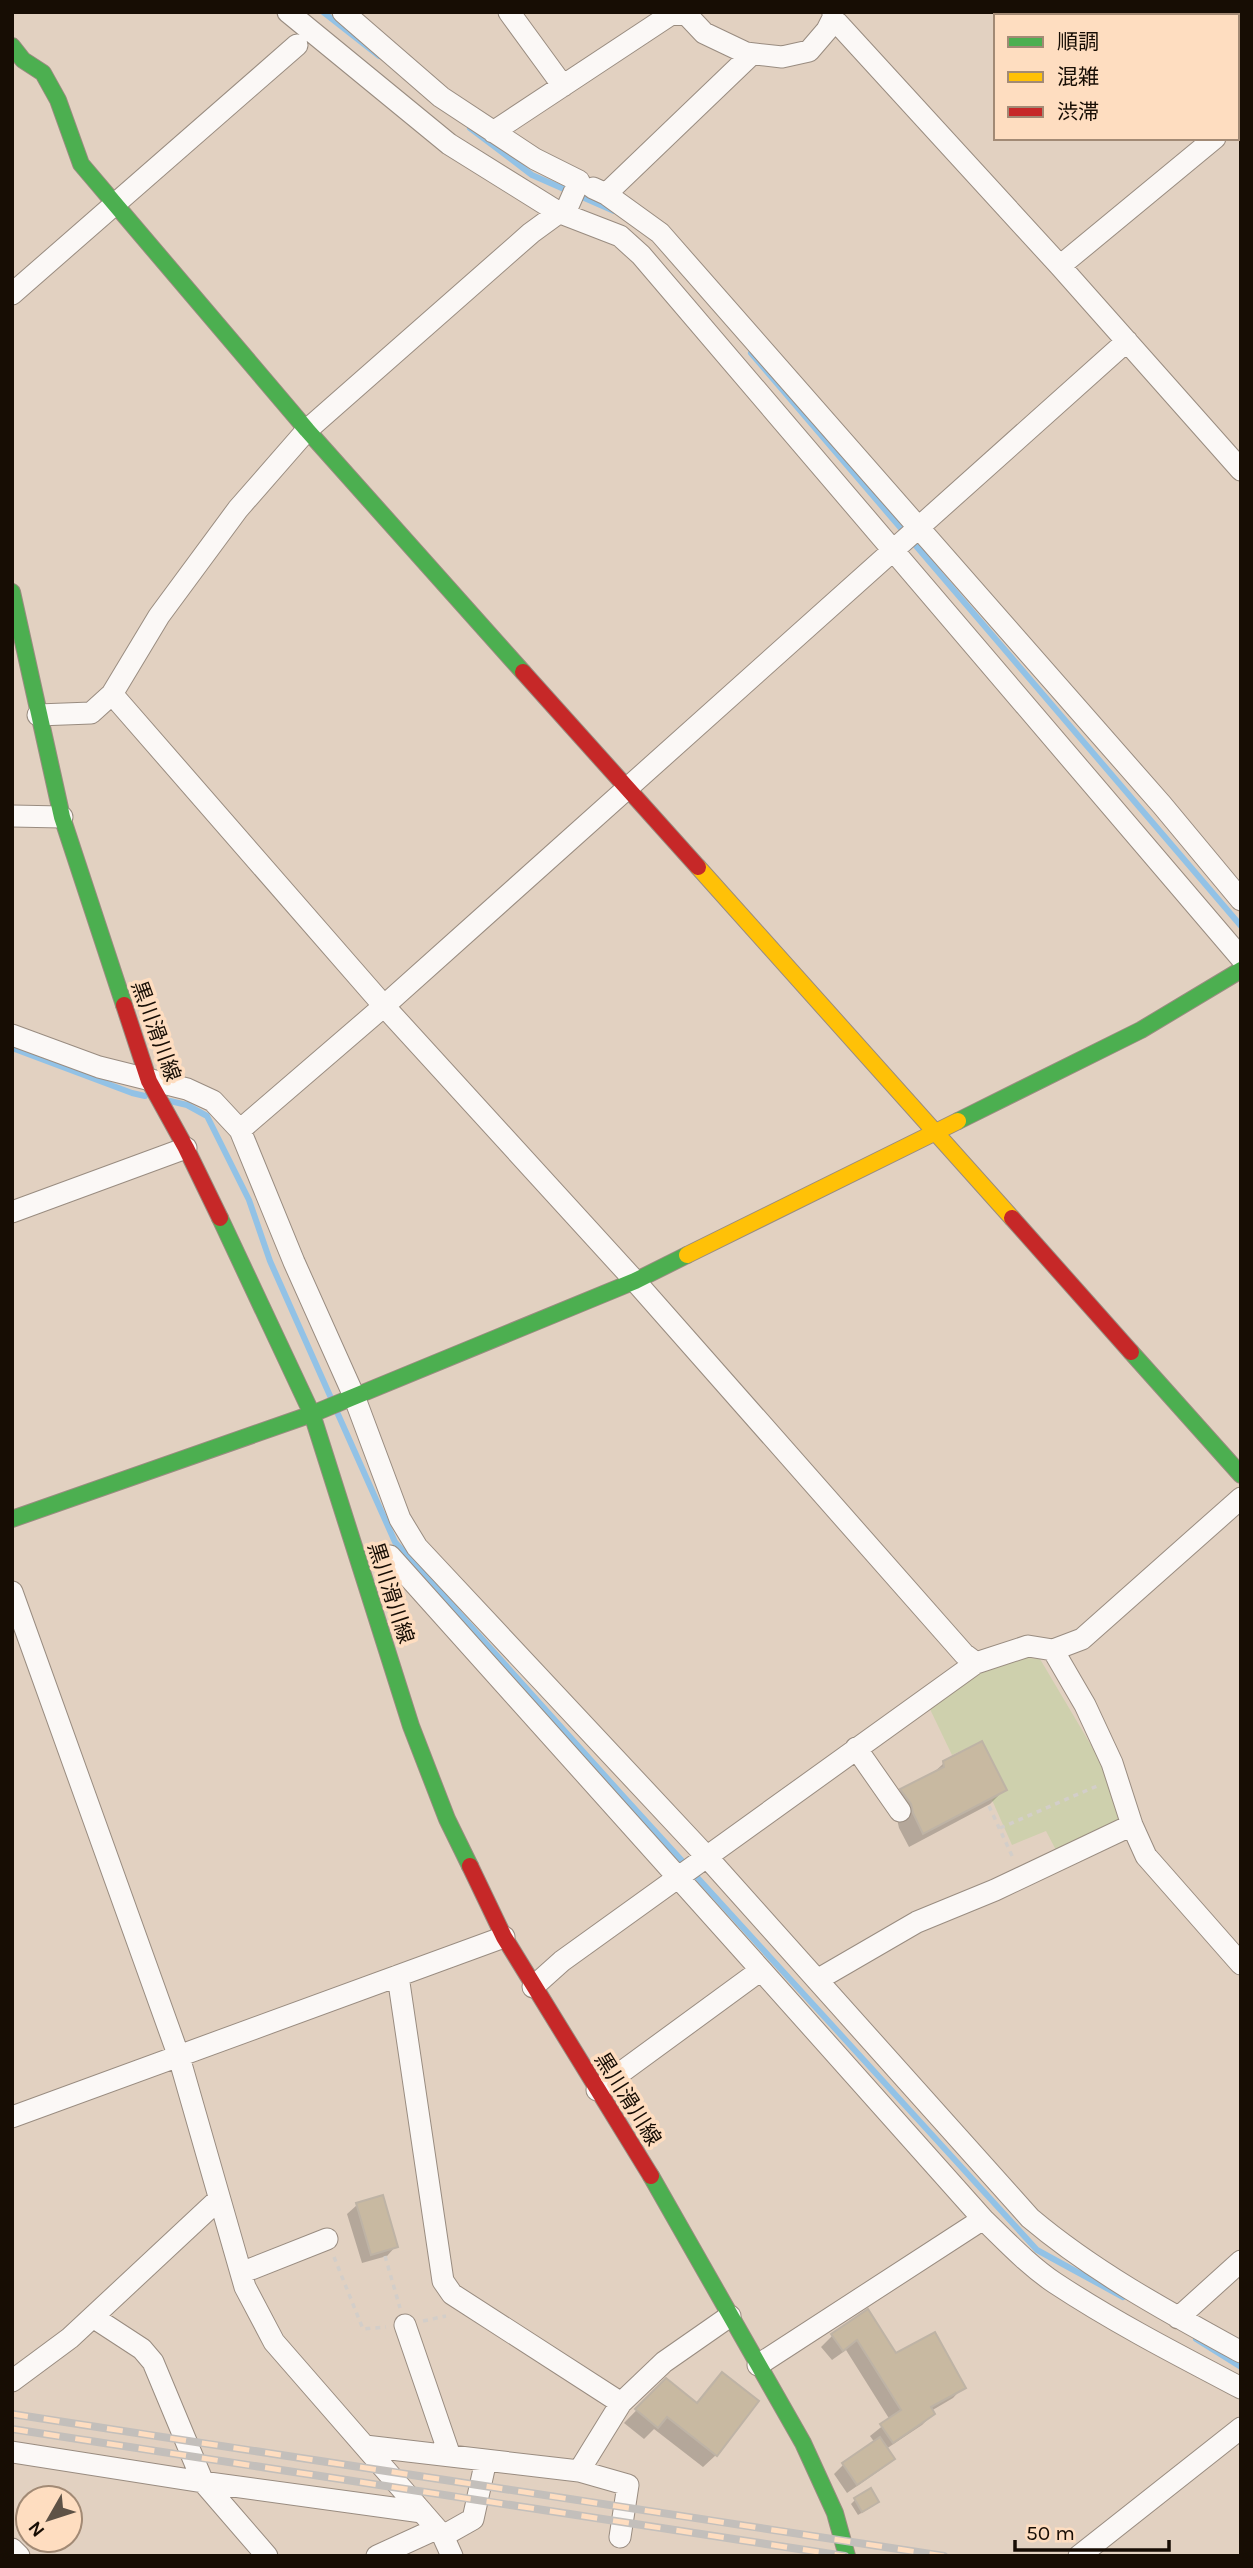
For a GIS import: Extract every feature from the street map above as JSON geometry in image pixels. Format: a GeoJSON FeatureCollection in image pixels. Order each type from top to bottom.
{"type":"FeatureCollection","features":[{"type":"Feature","properties":{"kind":"street"},"geometry":{"type":"LineString","coordinates":[[288,12],[449,144],[570,197],[606,194],[752,54]]}},
{"type":"Feature","properties":{"kind":"street"},"geometry":{"type":"LineString","coordinates":[[343,12],[441,97],[535,159],[570,197],[641,255],[1241,958]]}},
{"type":"Feature","properties":{"kind":"street"},"geometry":{"type":"LineString","coordinates":[[509,12],[563,86]]}},
{"type":"Feature","properties":{"kind":"street"},"geometry":{"type":"LineString","coordinates":[[493,132],[673,13],[687,15],[704,33],[752,54],[782,57],[809,51],[827,30],[833,15],[1241,470]]}},
{"type":"Feature","properties":{"kind":"street"},"geometry":{"type":"LineString","coordinates":[[12,294],[297,45]]}},
{"type":"Feature","properties":{"kind":"street"},"geometry":{"type":"LineString","coordinates":[[13,48],[23,60],[43,73],[58,100],[81,164],[307,430],[1241,1475]]}},
{"type":"Feature","properties":{"kind":"street"},"geometry":{"type":"LineString","coordinates":[[1060,267],[1213,140]]}},
{"type":"Feature","properties":{"kind":"street"},"geometry":{"type":"LineString","coordinates":[[606,194],[660,233],[1162,805],[1241,900]]}},
{"type":"Feature","properties":{"kind":"street"},"geometry":{"type":"LineString","coordinates":[[38,715],[91,713],[112,694],[167,605],[238,509],[307,430],[570,197]]}},
{"type":"Feature","properties":{"kind":"street"},"geometry":{"type":"LineString","coordinates":[[240,1130],[384,1006],[1127,341]]}},
{"type":"Feature","properties":{"kind":"street","name":"黒川滑川線"},"geometry":{"type":"LineString","coordinates":[[12,592],[62,817],[149,1081],[186,1148],[252,1282],[312,1414],[411,1726],[447,1819],[503,1937],[698,2255],[808,2454],[835,2513],[847,2556]]}},
{"type":"Feature","properties":{"kind":"street"},"geometry":{"type":"LineString","coordinates":[[112,694],[384,1006],[635,1281],[964,1654],[976,1663]]}},
{"type":"Feature","properties":{"kind":"street"},"geometry":{"type":"LineString","coordinates":[[12,816],[62,817]]}},
{"type":"Feature","properties":{"kind":"street"},"geometry":{"type":"LineString","coordinates":[[12,1520],[312,1414],[635,1281],[1141,1030],[1241,970]]}},
{"type":"Feature","properties":{"kind":"street"},"geometry":{"type":"LineString","coordinates":[[12,1035],[99,1067],[187,1089],[213,1101],[240,1130],[293,1262],[354,1396],[400,1519],[417,1547],[706,1857],[1030,2218],[1067,2249],[1178,2318],[1241,2352]]}},
{"type":"Feature","properties":{"kind":"street"},"geometry":{"type":"LineString","coordinates":[[12,1212],[186,1148]]}},
{"type":"Feature","properties":{"kind":"street"},"geometry":{"type":"LineString","coordinates":[[533,1987],[562,1961],[976,1663],[1028,1646],[1054,1650],[1082,1639],[1241,1497]]}},
{"type":"Feature","properties":{"kind":"street"},"geometry":{"type":"LineString","coordinates":[[390,1556],[511,1688],[677,1878],[983,2219],[1053,2282],[1170,2351],[1241,2388]]}},
{"type":"Feature","properties":{"kind":"street"},"geometry":{"type":"LineString","coordinates":[[12,1592],[179,2057],[245,2287],[274,2342],[422,2511],[444,2540]]}},
{"type":"Feature","properties":{"kind":"street"},"geometry":{"type":"LineString","coordinates":[[1054,1650],[1085,1705],[1112,1763],[1132,1825],[1146,1856],[1241,1964]]}},
{"type":"Feature","properties":{"kind":"street"},"geometry":{"type":"LineString","coordinates":[[856,1748],[900,1811]]}},
{"type":"Feature","properties":{"kind":"street"},"geometry":{"type":"LineString","coordinates":[[817,1980],[917,1922],[1023,1877],[1132,1825]]}},
{"type":"Feature","properties":{"kind":"street"},"geometry":{"type":"LineString","coordinates":[[12,2117],[503,1937]]}},
{"type":"Feature","properties":{"kind":"street"},"geometry":{"type":"LineString","coordinates":[[597,2090],[761,1970]]}},
{"type":"Feature","properties":{"kind":"street"},"geometry":{"type":"LineString","coordinates":[[398,1976],[443,2281],[452,2294],[621,2403]]}},
{"type":"Feature","properties":{"kind":"street"},"geometry":{"type":"LineString","coordinates":[[12,2381],[70,2338],[219,2199]]}},
{"type":"Feature","properties":{"kind":"street"},"geometry":{"type":"LineString","coordinates":[[758,2365],[983,2219]]}},
{"type":"Feature","properties":{"kind":"street"},"geometry":{"type":"LineString","coordinates":[[241,2273],[327,2239]]}},
{"type":"Feature","properties":{"kind":"street"},"geometry":{"type":"LineString","coordinates":[[1178,2318],[1241,2262]]}},
{"type":"Feature","properties":{"kind":"street"},"geometry":{"type":"LineString","coordinates":[[579,2471],[621,2403],[664,2362],[730,2316]]}},
{"type":"Feature","properties":{"kind":"street"},"geometry":{"type":"LineString","coordinates":[[93,2317],[142,2350],[153,2362],[203,2482],[267,2556]]}},
{"type":"Feature","properties":{"kind":"street"},"geometry":{"type":"LineString","coordinates":[[405,2325],[450,2456]]}},
{"type":"Feature","properties":{"kind":"street"},"geometry":{"type":"LineString","coordinates":[[1079,2556],[1241,2428]]}},
{"type":"Feature","properties":{"kind":"street"},"geometry":{"type":"LineString","coordinates":[[365,2446],[579,2471],[628,2485],[620,2537]]}},
{"type":"Feature","properties":{"kind":"street"},"geometry":{"type":"LineString","coordinates":[[12,2452],[203,2482],[422,2511]]}},
{"type":"Feature","properties":{"kind":"street"},"geometry":{"type":"LineString","coordinates":[[377,2556],[444,2540],[473,2519],[486,2460]]}},
{"type":"Feature","properties":{"kind":"street"},"geometry":{"type":"LineString","coordinates":[[12,2549],[19,2556]]}},
{"type":"Feature","properties":{"kind":"path"},"geometry":{"type":"LineString","coordinates":[[1000,1828],[1101,1785]]}},
{"type":"Feature","properties":{"kind":"path"},"geometry":{"type":"LineString","coordinates":[[989,1806],[1023,1877]]}},
{"type":"Feature","properties":{"kind":"path"},"geometry":{"type":"LineString","coordinates":[[327,2239],[363,2329],[405,2325],[450,2315],[461,2300]]}},
{"type":"Feature","properties":{"kind":"path"},"geometry":{"type":"LineString","coordinates":[[385,2256],[405,2325]]}},
{"type":"Feature","properties":{"kind":"green space"},"geometry":{"type":"Polygon","coordinates":[[[1017,1657],[1040,1659],[1101,1762],[1119,1821],[1058,1854],[1046,1831],[1012,1845],[992,1800],[1006,1790],[981,1742],[952,1755],[928,1705],[978,1673],[1017,1657]]]}},
{"type":"Feature","properties":{"kind":"building"},"geometry":{"type":"Polygon","coordinates":[[[982,1741],[1007,1790],[923,1834],[911,1804],[900,1789],[944,1767],[943,1761],[982,1741]]]}},
{"type":"Feature","properties":{"kind":"building"},"geometry":{"type":"Polygon","coordinates":[[[383,2195],[398,2247],[371,2255],[356,2203],[383,2195]]]}},
{"type":"Feature","properties":{"kind":"building"},"geometry":{"type":"Polygon","coordinates":[[[868,2309],[896,2353],[935,2332],[966,2388],[931,2407],[935,2414],[893,2443],[880,2424],[901,2410],[857,2340],[843,2351],[831,2334],[868,2309]]]}},
{"type":"Feature","properties":{"kind":"building"},"geometry":{"type":"Polygon","coordinates":[[[722,2372],[759,2401],[717,2456],[667,2417],[658,2428],[635,2409],[666,2378],[697,2403],[722,2372]]]}},
{"type":"Feature","properties":{"kind":"building"},"geometry":{"type":"Polygon","coordinates":[[[880,2437],[895,2459],[857,2485],[842,2463],[880,2437]]]}},
{"type":"Feature","properties":{"kind":"building"},"geometry":{"type":"Polygon","coordinates":[[[871,2488],[879,2502],[862,2512],[854,2498],[871,2488]]]}},
{"type":"Feature","properties":{"kind":"waterway"},"geometry":{"type":"LineString","coordinates":[[323,12],[379,56]]}},
{"type":"Feature","properties":{"kind":"waterway"},"geometry":{"type":"LineString","coordinates":[[470,128],[532,175],[614,211]]}},
{"type":"Feature","properties":{"kind":"waterway"},"geometry":{"type":"LineString","coordinates":[[751,353],[1241,926]]}},
{"type":"Feature","properties":{"kind":"waterway"},"geometry":{"type":"LineString","coordinates":[[12,1048],[145,1096]]}},
{"type":"Feature","properties":{"kind":"waterway"},"geometry":{"type":"LineString","coordinates":[[170,1101],[187,1105],[207,1116],[249,1200],[270,1261],[331,1398]]}},
{"type":"Feature","properties":{"kind":"waterway"},"geometry":{"type":"LineString","coordinates":[[337,1412],[395,1542],[1037,2250],[1123,2297]]}},
{"type":"Feature","properties":{"kind":"waterway"},"geometry":{"type":"LineString","coordinates":[[1196,2339],[1241,2367]]}},
{"type":"Feature","properties":{"kind":"railway"},"geometry":{"type":"LineString","coordinates":[[12,2414],[944,2556]]}},
{"type":"Feature","properties":{"kind":"railway"},"geometry":{"type":"LineString","coordinates":[[12,2429],[845,2556]]}},
{"type":"Feature","properties":{"kind":"traffic: fast"},"geometry":{"type":"LineString","coordinates":[[12,46],[23,60],[43,73],[58,100],[81,164],[307,430],[523,672]]}},
{"type":"Feature","properties":{"kind":"traffic: fast"},"geometry":{"type":"LineString","coordinates":[[12,592],[62,817],[124,1005]]}},
{"type":"Feature","properties":{"kind":"traffic: fast"},"geometry":{"type":"LineString","coordinates":[[958,1121],[1141,1030],[1241,970]]}},
{"type":"Feature","properties":{"kind":"traffic: fast"},"geometry":{"type":"LineString","coordinates":[[220,1218],[312,1414],[411,1726],[447,1819],[470,1866]]}},
{"type":"Feature","properties":{"kind":"traffic: fast"},"geometry":{"type":"LineString","coordinates":[[12,1519],[312,1414],[635,1281],[687,1255]]}},
{"type":"Feature","properties":{"kind":"traffic: fast"},"geometry":{"type":"LineString","coordinates":[[1131,1352],[1241,1475]]}},
{"type":"Feature","properties":{"kind":"traffic: fast"},"geometry":{"type":"LineString","coordinates":[[651,2176],[803,2443],[835,2513],[847,2556]]}},
{"type":"Feature","properties":{"kind":"traffic: slow"},"geometry":{"type":"LineString","coordinates":[[698,867],[1012,1218]]}},
{"type":"Feature","properties":{"kind":"traffic: slow"},"geometry":{"type":"LineString","coordinates":[[687,1255],[958,1121]]}},
{"type":"Feature","properties":{"kind":"traffic: jam"},"geometry":{"type":"LineString","coordinates":[[523,672],[698,867]]}},
{"type":"Feature","properties":{"kind":"traffic: jam"},"geometry":{"type":"LineString","coordinates":[[124,1005],[149,1081],[220,1218]]}},
{"type":"Feature","properties":{"kind":"traffic: jam"},"geometry":{"type":"LineString","coordinates":[[1012,1218],[1131,1352]]}},
{"type":"Feature","properties":{"kind":"traffic: jam"},"geometry":{"type":"LineString","coordinates":[[470,1866],[504,1937],[651,2176]]}}]}
